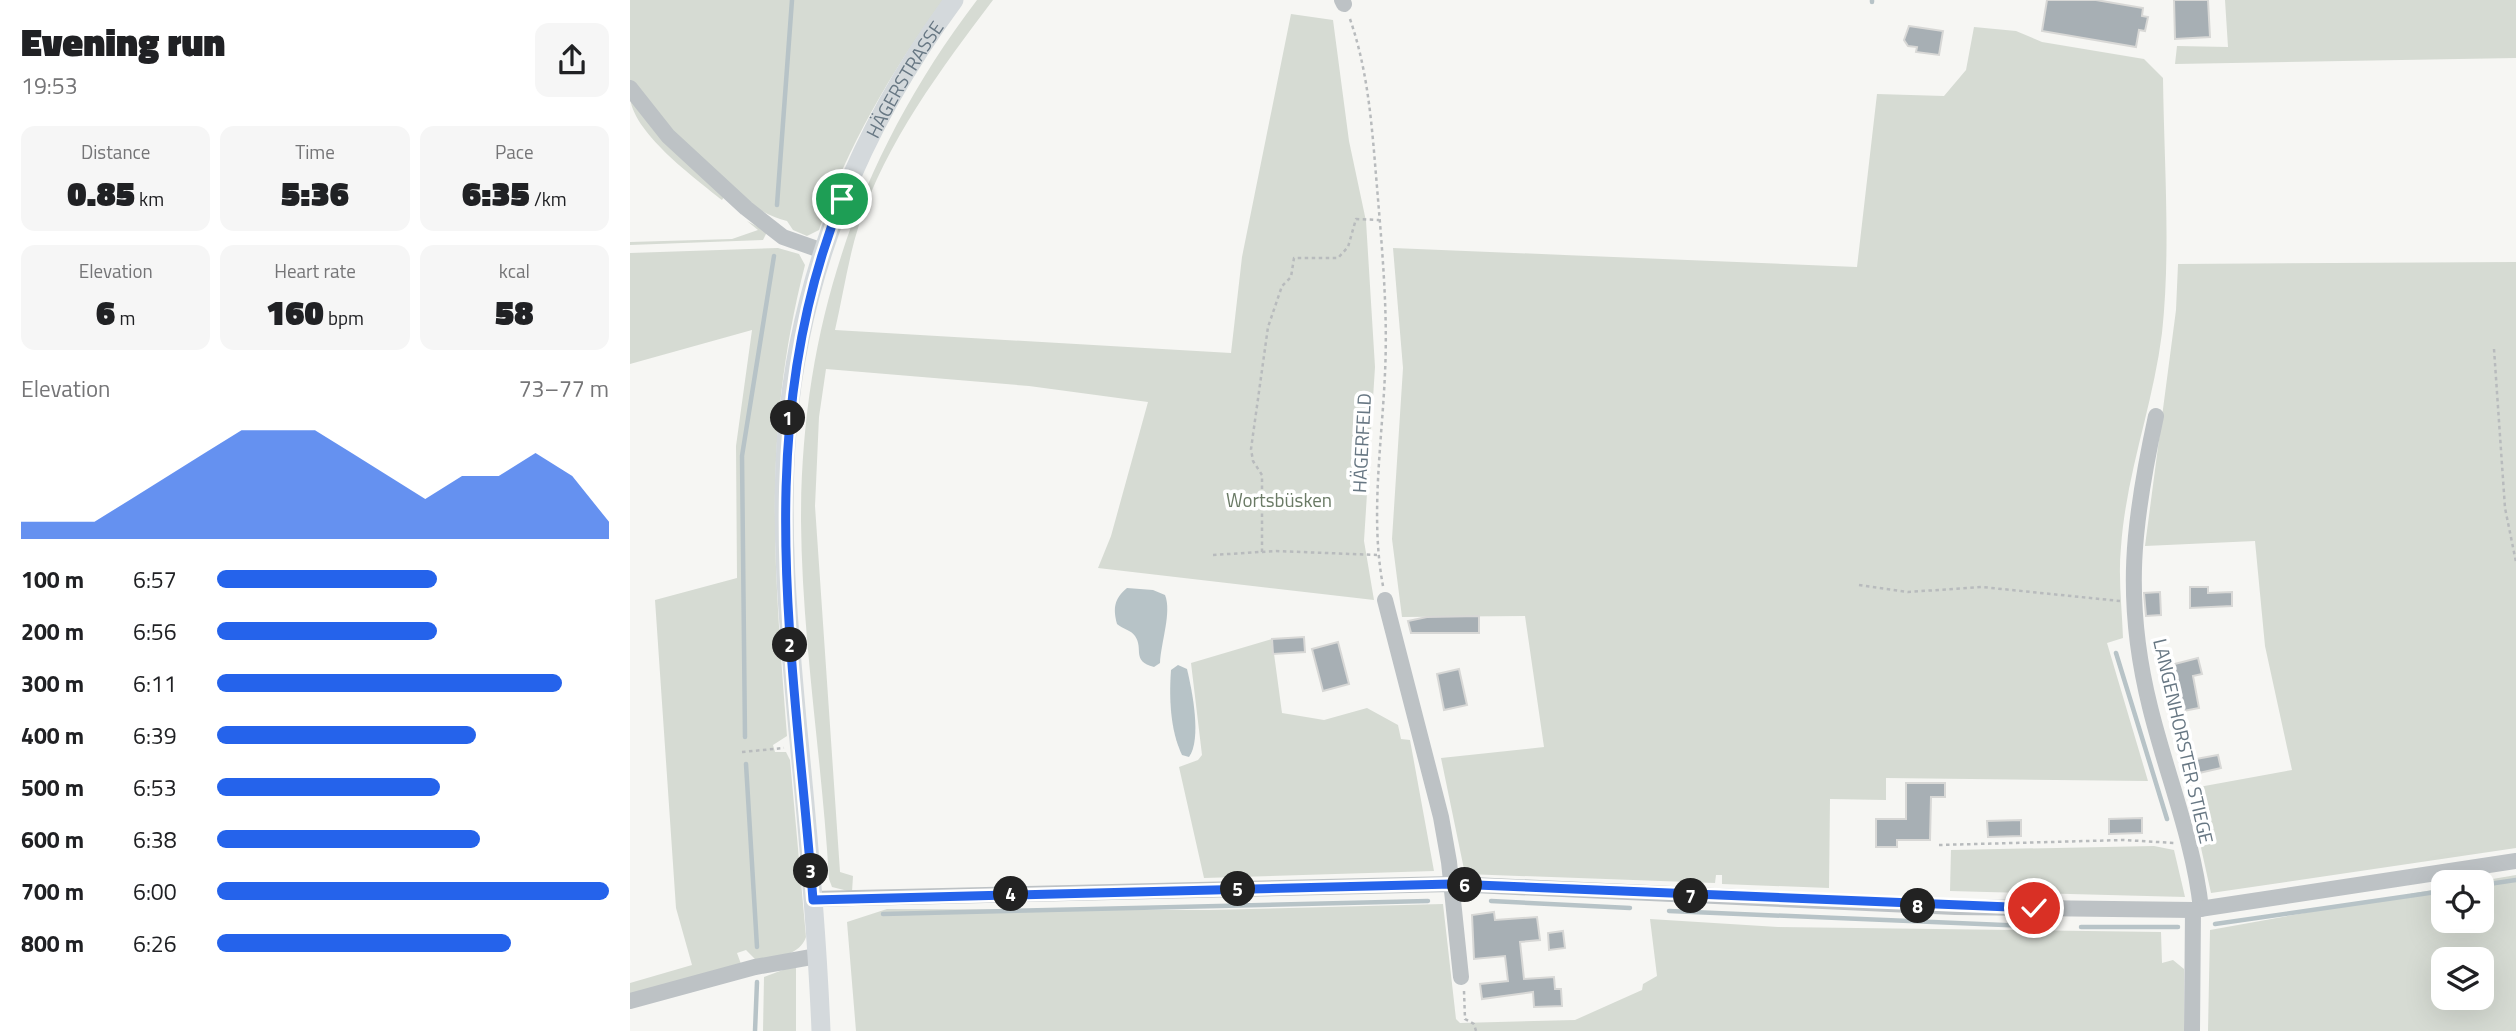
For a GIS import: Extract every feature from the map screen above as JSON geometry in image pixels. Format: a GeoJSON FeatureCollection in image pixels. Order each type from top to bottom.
{"type":"FeatureCollection","features":[{"type":"Feature","properties":{"kind":"main road","name":"HÄGERSTRASSE"},"geometry":{"type":"LineString","coordinates":[[821,1031],[813,900],[786,582],[785,454],[798,347],[823,251],[848,183],[880,115],[909,65],[954,0]]}},
{"type":"Feature","properties":{"kind":"street"},"geometry":{"type":"LineString","coordinates":[[630,88],[668,136],[747,208],[783,237],[823,251]]}},
{"type":"Feature","properties":{"kind":"street","name":"LANGENHORSTER STIEGE"},"geometry":{"type":"LineString","coordinates":[[2156,416],[2135,520],[2134,602],[2143,674],[2187,846],[2197,909],[2192,1031]]}},
{"type":"Feature","properties":{"kind":"street"},"geometry":{"type":"LineString","coordinates":[[1385,600],[1433,779],[1452,884],[1461,977]]}},
{"type":"Feature","properties":{"kind":"street"},"geometry":{"type":"LineString","coordinates":[[813,900],[1452,884],[1955,907],[2197,909],[2516,861]]}},
{"type":"Feature","properties":{"kind":"street"},"geometry":{"type":"LineString","coordinates":[[630,1001],[755,967],[817,956]]}},
{"type":"Feature","properties":{"kind":"path","name":"HÄGERFELD"},"geometry":{"type":"LineString","coordinates":[[1343,2],[1361,53],[1369,95],[1380,220],[1386,369],[1377,555],[1385,600]]}},
{"type":"Feature","properties":{"kind":"path"},"geometry":{"type":"LineString","coordinates":[[1262,552],[1262,475],[1253,461],[1251,449],[1268,327],[1282,286],[1291,277],[1292,262],[1298,256],[1338,258],[1348,247],[1356,219],[1380,220]]}},
{"type":"Feature","properties":{"kind":"path"},"geometry":{"type":"LineString","coordinates":[[2494,349],[2505,508],[2516,562]]}},
{"type":"Feature","properties":{"kind":"path"},"geometry":{"type":"LineString","coordinates":[[1213,555],[1262,552],[1377,555]]}},
{"type":"Feature","properties":{"kind":"path"},"geometry":{"type":"LineString","coordinates":[[1859,584],[1908,592],[1982,587],[2134,602]]}},
{"type":"Feature","properties":{"kind":"path"},"geometry":{"type":"LineString","coordinates":[[742,752],[800,747]]}},
{"type":"Feature","properties":{"kind":"path"},"geometry":{"type":"LineString","coordinates":[[1939,845],[2124,840],[2187,846]]}},
{"type":"Feature","properties":{"kind":"path"},"geometry":{"type":"LineString","coordinates":[[1461,977],[1465,1019],[1474,1024],[1476,1031]]}},
{"type":"Feature","properties":{"kind":"green space"},"geometry":{"type":"Polygon","coordinates":[[[630,0],[943,0],[872,110],[843,169],[819,230],[807,236],[793,230],[787,221],[765,213],[722,182],[682,141],[630,80],[630,0]]]}},
{"type":"Feature","properties":{"kind":"green space","name":"Wortsbüsken"},"geometry":{"type":"Polygon","coordinates":[[[977,0],[993,0],[917,107],[870,194],[855,238],[835,330],[1231,353],[1242,257],[1291,14],[1333,20],[1349,141],[1366,221],[1375,367],[1364,541],[1374,600],[1098,568],[1111,536],[1148,402],[1029,386],[826,369],[819,417],[815,506],[840,872],[853,876],[852,892],[832,887],[829,879],[808,655],[801,521],[804,449],[812,379],[826,311],[845,245],[869,181],[900,119],[936,59],[977,0]]]}},
{"type":"Feature","properties":{"kind":"green space"},"geometry":{"type":"Polygon","coordinates":[[[2225,0],[2516,0],[2516,58],[2175,64],[2177,46],[2228,47],[2225,0]]]}},
{"type":"Feature","properties":{"kind":"green space"},"geometry":{"type":"Polygon","coordinates":[[[1974,27],[2016,31],[2042,42],[2144,59],[2163,78],[2167,238],[2162,333],[2124,520],[2120,570],[2123,638],[2107,643],[2148,781],[1886,778],[1886,800],[1830,799],[1829,888],[1722,884],[1722,875],[1716,875],[1715,883],[1465,874],[1441,758],[1544,747],[1525,616],[1402,617],[1392,539],[1403,368],[1393,248],[1857,267],[1877,94],[1944,96],[1966,70],[1974,27]]]}},
{"type":"Feature","properties":{"kind":"green space"},"geometry":{"type":"Polygon","coordinates":[[[630,95],[724,197],[722,200],[652,139],[633,109],[630,95]]]}},
{"type":"Feature","properties":{"kind":"green space"},"geometry":{"type":"Polygon","coordinates":[[[747,221],[767,232],[763,240],[630,245],[630,242],[732,239],[758,230],[747,221]]]}},
{"type":"Feature","properties":{"kind":"green space"},"geometry":{"type":"Polygon","coordinates":[[[778,248],[799,254],[805,265],[791,326],[777,443],[776,557],[787,736],[773,745],[775,752],[786,752],[790,760],[806,937],[798,949],[785,955],[756,960],[746,950],[737,953],[741,964],[630,998],[630,983],[692,965],[676,908],[655,600],[737,578],[736,446],[752,330],[630,364],[630,253],[778,248]]]}},
{"type":"Feature","properties":{"kind":"green space"},"geometry":{"type":"Polygon","coordinates":[[[2516,262],[2516,848],[2211,893],[2188,789],[2292,770],[2265,646],[2255,541],[2145,546],[2176,310],[2178,264],[2516,262]]]}},
{"type":"Feature","properties":{"kind":"green space"},"geometry":{"type":"Polygon","coordinates":[[[1272,639],[1282,713],[1324,720],[1367,708],[1398,725],[1401,739],[1410,740],[1434,871],[1204,878],[1179,767],[1198,760],[1202,755],[1191,663],[1272,639]]]}},
{"type":"Feature","properties":{"kind":"green space"},"geometry":{"type":"Polygon","coordinates":[[[2154,846],[2174,850],[2185,897],[1950,891],[1951,850],[2154,846]]]}},
{"type":"Feature","properties":{"kind":"green space"},"geometry":{"type":"Polygon","coordinates":[[[2516,875],[2516,1031],[2208,1031],[2210,930],[2431,890],[2431,933],[2494,933],[2494,879],[2516,875]]]}},
{"type":"Feature","properties":{"kind":"green space"},"geometry":{"type":"Polygon","coordinates":[[[1443,904],[1456,1019],[1460,1023],[1575,1020],[1642,990],[1643,984],[1657,976],[1650,919],[1778,927],[2161,932],[2162,963],[2173,960],[2184,969],[2184,1031],[856,1031],[847,922],[887,909],[1209,910],[1443,904]]]}},
{"type":"Feature","properties":{"kind":"green space"},"geometry":{"type":"Polygon","coordinates":[[[796,965],[796,1031],[763,1031],[764,977],[796,965]]]}},
{"type":"Feature","properties":{"kind":"shaded area"},"geometry":{"type":"Polygon","coordinates":[[[1127,588],[1153,590],[1165,595],[1166,627],[1160,663],[1154,667],[1140,658],[1133,634],[1117,624],[1116,604],[1127,588]]]}},
{"type":"Feature","properties":{"kind":"shaded area"},"geometry":{"type":"Polygon","coordinates":[[[1178,665],[1187,669],[1193,701],[1195,739],[1189,757],[1182,755],[1171,713],[1171,670],[1178,665]]]}},
{"type":"Feature","properties":{"kind":"building"},"geometry":{"type":"Polygon","coordinates":[[[2047,0],[2096,0],[2143,8],[2142,16],[2148,17],[2145,31],[2139,30],[2136,47],[2042,31],[2047,0]]]}},
{"type":"Feature","properties":{"kind":"building"},"geometry":{"type":"Polygon","coordinates":[[[2174,0],[2208,0],[2210,37],[2175,39],[2174,0]]]}},
{"type":"Feature","properties":{"kind":"building"},"geometry":{"type":"Polygon","coordinates":[[[1909,26],[1943,31],[1939,55],[1916,52],[1917,47],[1908,46],[1904,40],[1909,26]]]}},
{"type":"Feature","properties":{"kind":"building"},"geometry":{"type":"Polygon","coordinates":[[[2190,587],[2208,587],[2208,593],[2232,592],[2232,606],[2190,608],[2190,587]]]}},
{"type":"Feature","properties":{"kind":"building"},"geometry":{"type":"Polygon","coordinates":[[[2160,592],[2161,615],[2146,616],[2144,593],[2160,592]]]}},
{"type":"Feature","properties":{"kind":"building"},"geometry":{"type":"Polygon","coordinates":[[[1479,616],[1479,633],[1411,633],[1408,621],[1427,617],[1479,616]]]}},
{"type":"Feature","properties":{"kind":"building"},"geometry":{"type":"Polygon","coordinates":[[[1304,637],[1305,652],[1273,654],[1272,639],[1304,637]]]}},
{"type":"Feature","properties":{"kind":"building"},"geometry":{"type":"Polygon","coordinates":[[[1338,642],[1349,684],[1323,691],[1312,649],[1338,642]]]}},
{"type":"Feature","properties":{"kind":"building"},"geometry":{"type":"Polygon","coordinates":[[[2198,658],[2202,674],[2193,676],[2199,708],[2173,713],[2163,667],[2198,658]]]}},
{"type":"Feature","properties":{"kind":"building"},"geometry":{"type":"Polygon","coordinates":[[[1459,669],[1467,705],[1444,710],[1437,674],[1459,669]]]}},
{"type":"Feature","properties":{"kind":"building"},"geometry":{"type":"Polygon","coordinates":[[[2218,755],[2221,768],[2199,773],[2196,759],[2218,755]]]}},
{"type":"Feature","properties":{"kind":"building"},"geometry":{"type":"Polygon","coordinates":[[[1906,783],[1945,783],[1945,797],[1931,797],[1930,840],[1897,840],[1897,847],[1876,847],[1876,819],[1906,819],[1906,783]]]}},
{"type":"Feature","properties":{"kind":"building"},"geometry":{"type":"Polygon","coordinates":[[[2142,818],[2142,833],[2109,834],[2109,819],[2142,818]]]}},
{"type":"Feature","properties":{"kind":"building"},"geometry":{"type":"Polygon","coordinates":[[[2021,820],[2021,836],[1988,837],[1987,821],[2021,820]]]}},
{"type":"Feature","properties":{"kind":"building"},"geometry":{"type":"Polygon","coordinates":[[[1494,912],[1495,920],[1537,917],[1540,940],[1520,942],[1524,979],[1554,977],[1555,989],[1561,989],[1562,1006],[1534,1007],[1533,992],[1482,999],[1480,984],[1508,981],[1505,956],[1474,959],[1472,915],[1494,912]]]}},
{"type":"Feature","properties":{"kind":"building"},"geometry":{"type":"Polygon","coordinates":[[[1563,931],[1565,948],[1549,950],[1548,933],[1563,931]]]}},
{"type":"Feature","properties":{"kind":"waterway"},"geometry":{"type":"LineString","coordinates":[[777,205],[792,0]]}},
{"type":"Feature","properties":{"kind":"waterway"},"geometry":{"type":"LineString","coordinates":[[745,737],[742,456],[774,256]]}},
{"type":"Feature","properties":{"kind":"waterway"},"geometry":{"type":"LineString","coordinates":[[2116,653],[2167,819]]}},
{"type":"Feature","properties":{"kind":"waterway"},"geometry":{"type":"LineString","coordinates":[[746,764],[757,947]]}},
{"type":"Feature","properties":{"kind":"waterway"},"geometry":{"type":"LineString","coordinates":[[2494,883],[2516,880]]}},
{"type":"Feature","properties":{"kind":"waterway"},"geometry":{"type":"LineString","coordinates":[[2215,924],[2431,893]]}},
{"type":"Feature","properties":{"kind":"waterway"},"geometry":{"type":"LineString","coordinates":[[883,914],[1428,901]]}},
{"type":"Feature","properties":{"kind":"waterway"},"geometry":{"type":"LineString","coordinates":[[1491,901],[1630,908]]}},
{"type":"Feature","properties":{"kind":"waterway"},"geometry":{"type":"LineString","coordinates":[[1669,911],[2052,927]]}},
{"type":"Feature","properties":{"kind":"waterway"},"geometry":{"type":"LineString","coordinates":[[2081,927],[2178,927]]}},
{"type":"Feature","properties":{"kind":"waterway"},"geometry":{"type":"LineString","coordinates":[[755,1031],[757,982]]}},
{"type":"Feature","properties":{"kind":"route"},"geometry":{"type":"LineString","coordinates":[[842,199],[810,293],[798,347],[787,428],[783,499],[788,619],[813,900],[1452,884],[1639,894],[2034,908]]}}]}
